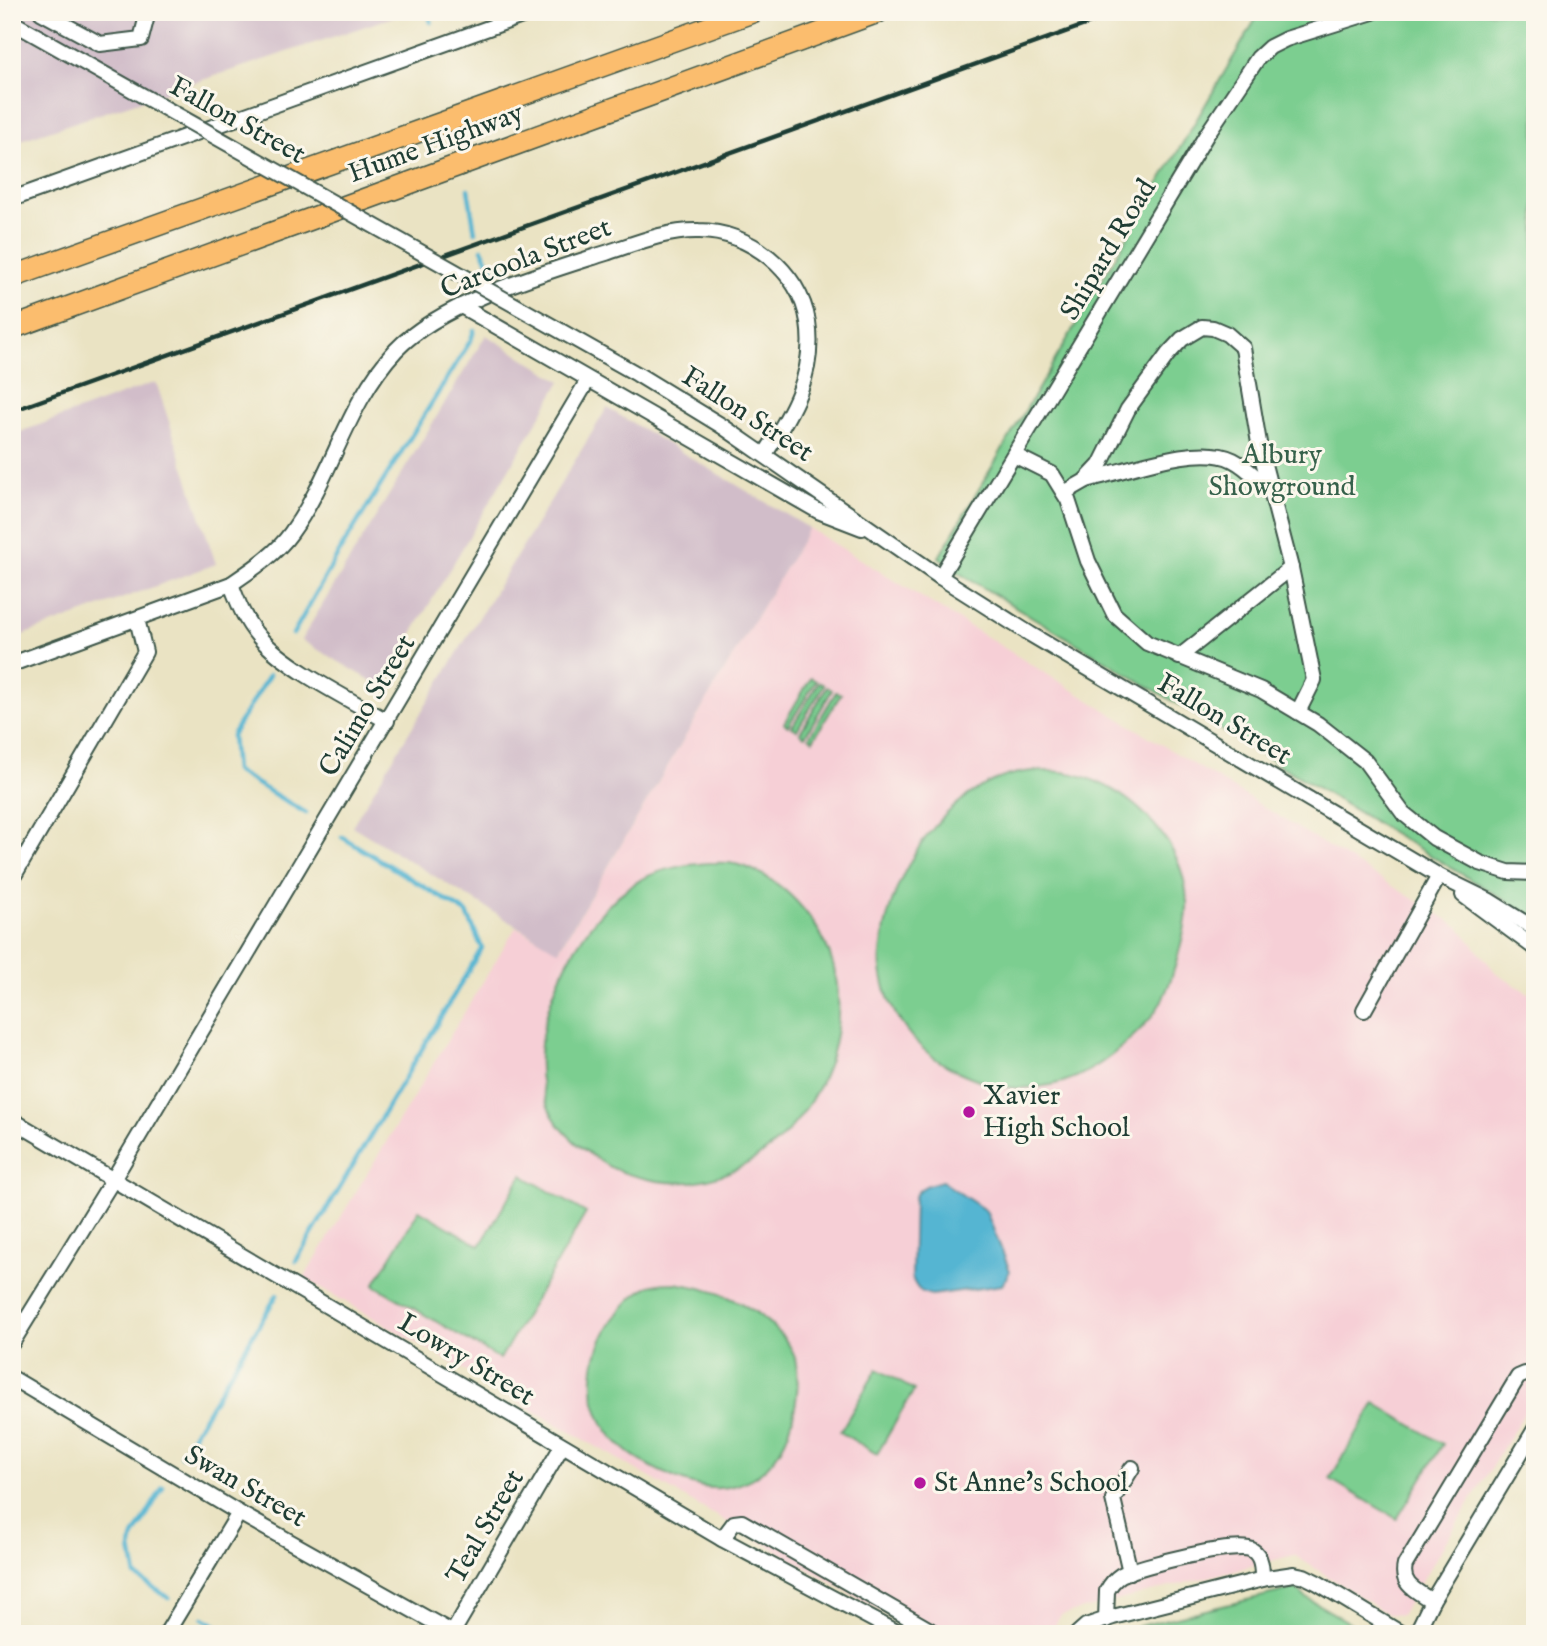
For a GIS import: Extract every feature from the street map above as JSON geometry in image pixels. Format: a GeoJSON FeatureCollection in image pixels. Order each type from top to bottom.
{"type":"FeatureCollection","features":[{"type":"Feature","properties":{"kind":"highway","name":"Hume Highway"},"geometry":{"type":"LineString","coordinates":[[12,277],[752,12]]}},
{"type":"Feature","properties":{"kind":"highway","name":"Hume Highway"},"geometry":{"type":"LineString","coordinates":[[12,328],[878,12]]}},
{"type":"Feature","properties":{"kind":"street"},"geometry":{"type":"LineString","coordinates":[[41,12],[100,44],[141,39],[148,12]]}},
{"type":"Feature","properties":{"kind":"street"},"geometry":{"type":"LineString","coordinates":[[12,199],[533,12]]}},
{"type":"Feature","properties":{"kind":"street","name":"Shipard Road"},"geometry":{"type":"LineString","coordinates":[[940,577],[1207,134],[1258,58],[1270,47],[1286,39],[1373,12]]}},
{"type":"Feature","properties":{"kind":"street","name":"Fallon Street"},"geometry":{"type":"LineString","coordinates":[[12,22],[637,374],[765,454],[940,577],[1031,634],[1439,876],[1488,900],[1535,929]]}},
{"type":"Feature","properties":{"kind":"street","name":"Carcoola Street"},"geometry":{"type":"LineString","coordinates":[[12,664],[231,584],[262,563],[290,535],[309,506],[353,410],[370,380],[398,348],[430,322],[461,306],[550,271],[669,234],[702,230],[730,236],[759,249],[792,281],[806,309],[810,337],[808,367],[799,397],[765,454]]}},
{"type":"Feature","properties":{"kind":"street"},"geometry":{"type":"LineString","coordinates":[[461,306],[818,510],[886,538]]}},
{"type":"Feature","properties":{"kind":"street"},"geometry":{"type":"LineString","coordinates":[[1064,493],[1084,481],[1100,465],[1128,410],[1182,338],[1202,327],[1227,334],[1243,348],[1261,449],[1291,568],[1314,680],[1298,712]]}},
{"type":"Feature","properties":{"kind":"street","name":"Calimo Street"},"geometry":{"type":"LineString","coordinates":[[12,1343],[114,1178],[588,380]]}},
{"type":"Feature","properties":{"kind":"street"},"geometry":{"type":"LineString","coordinates":[[1084,481],[1173,457],[1203,454],[1232,459],[1271,490]]}},
{"type":"Feature","properties":{"kind":"street"},"geometry":{"type":"LineString","coordinates":[[1014,455],[1052,474],[1064,493],[1088,561],[1114,614],[1147,643],[1261,690],[1318,724],[1365,761],[1403,813],[1434,838],[1480,863],[1508,872],[1535,873]]}},
{"type":"Feature","properties":{"kind":"street"},"geometry":{"type":"LineString","coordinates":[[1179,657],[1291,568]]}},
{"type":"Feature","properties":{"kind":"street"},"geometry":{"type":"LineString","coordinates":[[231,584],[240,609],[259,636],[283,659],[387,721]]}},
{"type":"Feature","properties":{"kind":"street"},"geometry":{"type":"LineString","coordinates":[[12,879],[145,652],[137,619]]}},
{"type":"Feature","properties":{"kind":"street"},"geometry":{"type":"LineString","coordinates":[[1364,1010],[1439,876]]}},
{"type":"Feature","properties":{"kind":"street","name":"Fallon Street"},"geometry":{"type":"LineString","coordinates":[[1439,876],[1535,948]]}},
{"type":"Feature","properties":{"kind":"street","name":"Lowry Street"},"geometry":{"type":"LineString","coordinates":[[12,1120],[722,1539],[900,1634]]}},
{"type":"Feature","properties":{"kind":"street"},"geometry":{"type":"LineString","coordinates":[[1432,1601],[1406,1584],[1402,1575],[1405,1565],[1518,1377],[1525,1374],[1535,1376]]}},
{"type":"Feature","properties":{"kind":"street","name":"Swan Street"},"geometry":{"type":"LineString","coordinates":[[12,1378],[239,1513],[454,1633]]}},
{"type":"Feature","properties":{"kind":"street"},"geometry":{"type":"LineString","coordinates":[[1416,1634],[1432,1601],[1535,1429]]}},
{"type":"Feature","properties":{"kind":"street","name":"Teal Street"},"geometry":{"type":"LineString","coordinates":[[454,1633],[562,1446]]}},
{"type":"Feature","properties":{"kind":"street"},"geometry":{"type":"LineString","coordinates":[[1130,1572],[1113,1499],[1132,1468]]}},
{"type":"Feature","properties":{"kind":"street"},"geometry":{"type":"LineString","coordinates":[[166,1634],[239,1513]]}},
{"type":"Feature","properties":{"kind":"street"},"geometry":{"type":"LineString","coordinates":[[722,1539],[734,1523],[742,1522],[937,1634]]}},
{"type":"Feature","properties":{"kind":"street"},"geometry":{"type":"LineString","coordinates":[[1106,1620],[1105,1602],[1109,1586],[1121,1576],[1211,1551],[1243,1547],[1251,1549],[1258,1554],[1262,1580]]}},
{"type":"Feature","properties":{"kind":"street"},"geometry":{"type":"LineString","coordinates":[[1077,1634],[1086,1626],[1106,1620],[1282,1575],[1304,1576],[1402,1634]]}},
{"type":"Feature","properties":{"kind":"street"},"geometry":{"type":"LineString","coordinates":[[12,1629],[20,1634]]}},
{"type":"Feature","properties":{"kind":"shaded area"},"geometry":{"type":"Polygon","coordinates":[[[12,12],[408,12],[12,143],[12,12]]]}},
{"type":"Feature","properties":{"kind":"shaded area"},"geometry":{"type":"Polygon","coordinates":[[[486,335],[561,381],[381,686],[301,640],[486,335]]]}},
{"type":"Feature","properties":{"kind":"shaded area"},"geometry":{"type":"Polygon","coordinates":[[[156,382],[216,564],[12,639],[12,435],[156,382]]]}},
{"type":"Feature","properties":{"kind":"shaded area"},"geometry":{"type":"Polygon","coordinates":[[[607,408],[809,528],[558,951],[352,826],[607,408]]]}},
{"type":"Feature","properties":{"kind":"shaded area","name":"Xavier High School"},"geometry":{"type":"Polygon","coordinates":[[[809,528],[1459,927],[1497,974],[1535,997],[1535,1396],[1401,1615],[1387,1614],[1294,1555],[1061,1615],[1050,1634],[921,1634],[304,1278],[516,927],[559,950],[809,528]]]}},
{"type":"Feature","properties":{"kind":"green space","name":"Albury Showground"},"geometry":{"type":"Polygon","coordinates":[[[1260,12],[1535,12],[1535,918],[957,572],[939,557],[1260,12]]]}},
{"type":"Feature","properties":{"kind":"green space"},"geometry":{"type":"Polygon","coordinates":[[[811,678],[816,681],[788,726],[784,723],[811,678]]]}},
{"type":"Feature","properties":{"kind":"green space"},"geometry":{"type":"Polygon","coordinates":[[[819,682],[824,685],[797,730],[792,727],[819,682]]]}},
{"type":"Feature","properties":{"kind":"green space"},"geometry":{"type":"Polygon","coordinates":[[[827,687],[832,690],[805,736],[800,733],[827,687]]]}},
{"type":"Feature","properties":{"kind":"green space"},"geometry":{"type":"Polygon","coordinates":[[[836,692],[841,694],[813,740],[809,737],[836,692]]]}},
{"type":"Feature","properties":{"kind":"green space"},"geometry":{"type":"Polygon","coordinates":[[[1032,771],[1065,772],[1084,777],[1122,796],[1139,809],[1167,841],[1177,860],[1184,880],[1187,912],[1170,981],[1160,1005],[1142,1028],[1102,1062],[1077,1077],[1034,1088],[1017,1088],[986,1082],[957,1071],[942,1063],[917,1042],[906,1030],[890,1001],[884,986],[880,958],[893,900],[918,849],[936,825],[956,805],[979,788],[1004,777],[1032,771]]]}},
{"type":"Feature","properties":{"kind":"green space"},"geometry":{"type":"Polygon","coordinates":[[[708,863],[732,863],[755,871],[782,888],[804,910],[830,956],[838,1005],[831,1055],[811,1101],[779,1140],[738,1168],[691,1182],[639,1177],[614,1169],[592,1156],[571,1138],[553,1117],[541,1080],[540,1048],[547,1014],[575,948],[595,920],[618,896],[642,879],[658,872],[708,863]]]}},
{"type":"Feature","properties":{"kind":"green space"},"geometry":{"type":"Polygon","coordinates":[[[522,1175],[586,1213],[500,1359],[374,1285],[419,1210],[480,1246],[522,1175]]]}},
{"type":"Feature","properties":{"kind":"green space"},"geometry":{"type":"Polygon","coordinates":[[[675,1283],[716,1292],[741,1303],[764,1318],[781,1335],[795,1358],[796,1398],[786,1440],[769,1465],[745,1482],[717,1488],[700,1486],[653,1468],[616,1441],[597,1409],[594,1364],[612,1322],[640,1292],[656,1284],[675,1283]]]}},
{"type":"Feature","properties":{"kind":"green space"},"geometry":{"type":"Polygon","coordinates":[[[877,1369],[914,1390],[877,1454],[840,1432],[877,1369]]]}},
{"type":"Feature","properties":{"kind":"green space"},"geometry":{"type":"Polygon","coordinates":[[[1375,1403],[1443,1444],[1397,1519],[1330,1479],[1375,1403]]]}},
{"type":"Feature","properties":{"kind":"green space"},"geometry":{"type":"Polygon","coordinates":[[[1296,1588],[1305,1597],[1369,1634],[1107,1634],[1296,1588]]]}},
{"type":"Feature","properties":{"kind":"water"},"geometry":{"type":"Polygon","coordinates":[[[942,1181],[986,1211],[1010,1271],[1002,1285],[932,1295],[922,1292],[916,1285],[912,1278],[914,1198],[922,1188],[942,1181]]]}},
{"type":"Feature","properties":{"kind":"waterway"},"geometry":{"type":"LineString","coordinates":[[428,12],[431,22]]}},
{"type":"Feature","properties":{"kind":"waterway"},"geometry":{"type":"LineString","coordinates":[[468,189],[475,232]]}},
{"type":"Feature","properties":{"kind":"waterway"},"geometry":{"type":"LineString","coordinates":[[482,249],[493,270]]}},
{"type":"Feature","properties":{"kind":"waterway"},"geometry":{"type":"LineString","coordinates":[[293,634],[341,549],[471,340],[474,330]]}},
{"type":"Feature","properties":{"kind":"waterway"},"geometry":{"type":"LineString","coordinates":[[269,675],[232,735],[235,771],[306,813]]}},
{"type":"Feature","properties":{"kind":"waterway"},"geometry":{"type":"LineString","coordinates":[[296,1261],[482,948],[467,913],[342,837]]}},
{"type":"Feature","properties":{"kind":"waterway"},"geometry":{"type":"LineString","coordinates":[[181,1455],[277,1295]]}},
{"type":"Feature","properties":{"kind":"waterway"},"geometry":{"type":"LineString","coordinates":[[163,1487],[132,1540],[131,1549],[136,1576],[169,1598]]}},
{"type":"Feature","properties":{"kind":"waterway"},"geometry":{"type":"LineString","coordinates":[[203,1618],[231,1634]]}},
{"type":"Feature","properties":{"kind":"railway"},"geometry":{"type":"LineString","coordinates":[[12,411],[1121,12]]}},
{"type":"Feature","properties":{"kind":"place","name":"Xavier High School"},"geometry":{"type":"Point","coordinates":[969,1112]}},
{"type":"Feature","properties":{"kind":"place","name":"St Anne's School"},"geometry":{"type":"Point","coordinates":[920,1483]}}]}
